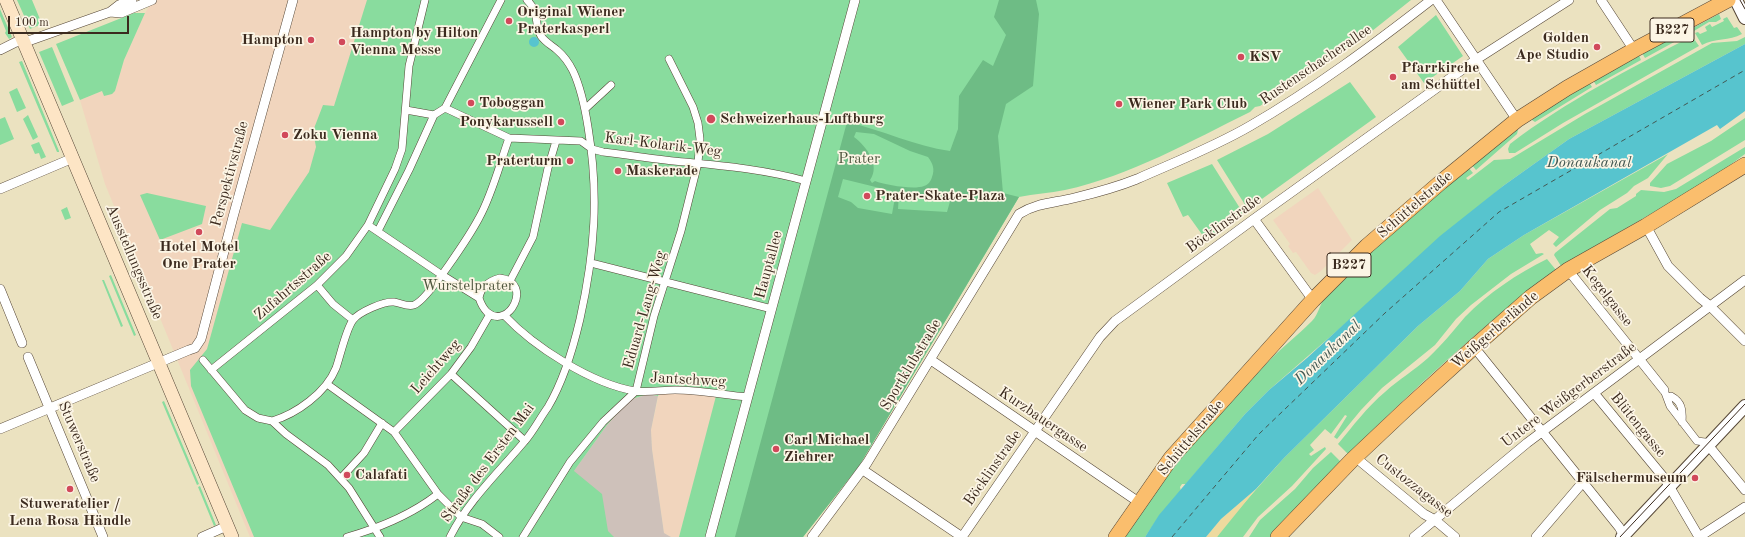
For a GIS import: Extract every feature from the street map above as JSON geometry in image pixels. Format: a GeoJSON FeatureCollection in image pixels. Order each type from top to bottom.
{"type":"FeatureCollection","features":[{"type":"Feature","properties":{"kind":"main road","name":"Ausstellungsstraße"},"geometry":{"type":"LineString","coordinates":[[6,0],[230,532]]}},
{"type":"Feature","properties":{"kind":"main road","name":"Schüttelstraße"},"geometry":{"type":"LineString","coordinates":[[1116,537],[1171,458],[1313,300],[1367,246],[1441,182],[1517,120],[1567,88],[1634,50],[1728,0]]}},
{"type":"Feature","properties":{"kind":"main road","name":"Weißgerberlände"},"geometry":{"type":"LineString","coordinates":[[1278,537],[1355,457],[1474,346],[1531,297],[1568,270],[1646,226],[1745,165]]}},
{"type":"Feature","properties":{"kind":"street"},"geometry":{"type":"LineString","coordinates":[[0,50],[16,42],[24,41],[110,12],[119,5],[132,0]]}},
{"type":"Feature","properties":{"kind":"street"},"geometry":{"type":"LineString","coordinates":[[110,12],[121,13],[152,0]]}},
{"type":"Feature","properties":{"kind":"street","name":"Perspektivstraße"},"geometry":{"type":"LineString","coordinates":[[158,363],[195,348],[201,339],[232,218],[293,0]]}},
{"type":"Feature","properties":{"kind":"street","name":"Zufahrtsstraße"},"geometry":{"type":"LineString","coordinates":[[211,370],[318,286],[346,256],[368,225],[395,169],[402,148],[409,66],[425,0]]}},
{"type":"Feature","properties":{"kind":"street"},"geometry":{"type":"LineString","coordinates":[[378,231],[409,170],[434,115],[445,108],[501,0]]}},
{"type":"Feature","properties":{"kind":"street"},"geometry":{"type":"LineString","coordinates":[[527,0],[536,11],[542,36],[565,59],[577,81],[585,109],[610,85]]}},
{"type":"Feature","properties":{"kind":"street","name":"Hauptallee"},"geometry":{"type":"LineString","coordinates":[[710,537],[855,0]]}},
{"type":"Feature","properties":{"kind":"street","name":"Rustenschacherallee"},"geometry":{"type":"LineString","coordinates":[[1030,207],[1073,199],[1124,184],[1206,149],[1243,130],[1299,96],[1362,54],[1431,0]]}},
{"type":"Feature","properties":{"kind":"street"},"geometry":{"type":"LineString","coordinates":[[1436,0],[1517,120]]}},
{"type":"Feature","properties":{"kind":"street","name":"Böcklinstraße"},"geometry":{"type":"LineString","coordinates":[[962,537],[1036,432],[1100,337],[1115,321],[1477,59],[1569,0]]}},
{"type":"Feature","properties":{"kind":"street"},"geometry":{"type":"LineString","coordinates":[[1601,0],[1634,50]]}},
{"type":"Feature","properties":{"kind":"street"},"geometry":{"type":"LineString","coordinates":[[1736,0],[1745,18]]}},
{"type":"Feature","properties":{"kind":"street","name":"Eduard-Lang-Weg"},"geometry":{"type":"LineString","coordinates":[[523,537],[570,462],[603,422],[636,391],[654,316],[681,231],[698,163],[700,139],[698,123],[693,108],[669,59]]}},
{"type":"Feature","properties":{"kind":"street","name":"Karl-Kolarik-Weg"},"geometry":{"type":"LineString","coordinates":[[445,108],[509,138],[581,141],[592,149],[603,152],[748,168],[777,173],[806,181]]}},
{"type":"Feature","properties":{"kind":"street","name":"Straße des Ersten Mai"},"geometry":{"type":"LineString","coordinates":[[450,537],[461,516],[526,441],[548,405],[567,364],[578,328],[591,263],[594,228],[595,181],[592,149],[585,109]]}},
{"type":"Feature","properties":{"kind":"street"},"geometry":{"type":"LineString","coordinates":[[406,110],[434,115]]}},
{"type":"Feature","properties":{"kind":"street"},"geometry":{"type":"LineString","coordinates":[[203,360],[245,410],[258,418],[272,421],[285,417],[303,407],[327,384],[335,370],[353,320],[373,307],[392,302],[409,306],[415,304],[422,300],[442,275],[480,217],[509,138]]}},
{"type":"Feature","properties":{"kind":"street"},"geometry":{"type":"LineString","coordinates":[[510,281],[533,237],[548,168],[556,141]]}},
{"type":"Feature","properties":{"kind":"street"},"geometry":{"type":"LineString","coordinates":[[0,189],[73,158]]}},
{"type":"Feature","properties":{"kind":"street","name":"Sportklubstraße"},"geometry":{"type":"LineString","coordinates":[[812,537],[863,470],[931,360],[1010,227],[1019,214],[1030,207]]}},
{"type":"Feature","properties":{"kind":"street"},"geometry":{"type":"LineString","coordinates":[[1254,219],[1313,300]]}},
{"type":"Feature","properties":{"kind":"street"},"geometry":{"type":"LineString","coordinates":[[368,225],[442,275],[480,298]]}},
{"type":"Feature","properties":{"kind":"street"},"geometry":{"type":"LineString","coordinates":[[1646,226],[1668,266],[1745,341]]}},
{"type":"Feature","properties":{"kind":"street"},"geometry":{"type":"LineString","coordinates":[[591,263],[772,308]]}},
{"type":"Feature","properties":{"kind":"street","name":"Kegelgasse"},"geometry":{"type":"LineString","coordinates":[[1568,270],[1666,394],[1670,406],[1697,441],[1705,442],[1708,445],[1745,490]]}},
{"type":"Feature","properties":{"kind":"street"},"geometry":{"type":"LineString","coordinates":[[500,278],[510,281],[514,285],[517,296],[515,303],[504,315],[495,316],[490,314],[482,305],[480,298],[482,289],[490,282],[500,278]]}},
{"type":"Feature","properties":{"kind":"street","name":"Untere Weißgerberstraße"},"geometry":{"type":"LineString","coordinates":[[1414,537],[1527,443],[1745,280]]}},
{"type":"Feature","properties":{"kind":"street"},"geometry":{"type":"LineString","coordinates":[[318,286],[333,304],[353,320]]}},
{"type":"Feature","properties":{"kind":"street"},"geometry":{"type":"LineString","coordinates":[[0,289],[22,343]]}},
{"type":"Feature","properties":{"kind":"street","name":"Leichtweg"},"geometry":{"type":"LineString","coordinates":[[394,432],[451,374],[472,347],[490,314]]}},
{"type":"Feature","properties":{"kind":"street","name":"Jantschweg"},"geometry":{"type":"LineString","coordinates":[[504,315],[537,344],[567,364],[601,380],[636,391],[695,391],[748,397]]}},
{"type":"Feature","properties":{"kind":"street"},"geometry":{"type":"LineString","coordinates":[[1474,346],[1619,527],[1624,536],[1745,406]]}},
{"type":"Feature","properties":{"kind":"street","name":"Stuwerstraße"},"geometry":{"type":"LineString","coordinates":[[28,357],[103,537]]}},
{"type":"Feature","properties":{"kind":"street","name":"Kurzbauergasse"},"geometry":{"type":"LineString","coordinates":[[931,360],[1140,503]]}},
{"type":"Feature","properties":{"kind":"street"},"geometry":{"type":"LineString","coordinates":[[0,429],[158,363]]}},
{"type":"Feature","properties":{"kind":"street"},"geometry":{"type":"LineString","coordinates":[[451,374],[526,441]]}},
{"type":"Feature","properties":{"kind":"street"},"geometry":{"type":"LineString","coordinates":[[327,384],[394,432],[438,494],[461,516],[482,524],[499,537]]}},
{"type":"Feature","properties":{"kind":"street","name":"Blütengasse"},"geometry":{"type":"LineString","coordinates":[[1594,393],[1665,480],[1699,537]]}},
{"type":"Feature","properties":{"kind":"street"},"geometry":{"type":"LineString","coordinates":[[272,421],[286,434],[328,465],[341,478],[376,528],[380,537]]}},
{"type":"Feature","properties":{"kind":"street"},"geometry":{"type":"LineString","coordinates":[[341,478],[364,453],[382,423]]}},
{"type":"Feature","properties":{"kind":"street","name":"Custozzagasse"},"geometry":{"type":"LineString","coordinates":[[1355,457],[1424,514],[1435,520],[1455,537]]}},
{"type":"Feature","properties":{"kind":"street"},"geometry":{"type":"LineString","coordinates":[[863,470],[962,537]]}},
{"type":"Feature","properties":{"kind":"street"},"geometry":{"type":"LineString","coordinates":[[1536,537],[1583,482]]}},
{"type":"Feature","properties":{"kind":"street"},"geometry":{"type":"LineString","coordinates":[[347,537],[376,528],[423,506],[438,494]]}},
{"type":"Feature","properties":{"kind":"street"},"geometry":{"type":"LineString","coordinates":[[1699,537],[1745,507]]}},
{"type":"Feature","properties":{"kind":"street"},"geometry":{"type":"LineString","coordinates":[[202,537],[230,532]]}},
{"type":"Feature","properties":{"kind":"shaded area","name":"Wurstelprater"},"geometry":{"type":"Polygon","coordinates":[[[153,0],[643,0],[648,394],[629,400],[607,425],[571,475],[531,537],[250,537],[105,184],[80,100],[102,91],[104,96],[115,91],[124,60],[145,13],[153,0]]]}},
{"type":"Feature","properties":{"kind":"shaded area"},"geometry":{"type":"Polygon","coordinates":[[[1318,188],[1352,240],[1321,271],[1315,275],[1311,273],[1296,252],[1293,253],[1288,246],[1290,244],[1273,220],[1318,188]]]}},
{"type":"Feature","properties":{"kind":"shaded area"},"geometry":{"type":"Polygon","coordinates":[[[675,392],[717,396],[679,537],[671,537],[664,533],[652,449],[651,430],[659,394],[675,392]]]}},
{"type":"Feature","properties":{"kind":"shaded area"},"geometry":{"type":"Polygon","coordinates":[[[648,394],[658,396],[651,430],[652,449],[664,533],[671,537],[531,537],[571,475],[607,425],[630,400],[648,394]]]}},
{"type":"Feature","properties":{"kind":"green space"},"geometry":{"type":"Polygon","coordinates":[[[17,0],[32,0],[42,24],[30,29],[17,0]]]}},
{"type":"Feature","properties":{"kind":"green space","name":"Prater"},"geometry":{"type":"Polygon","coordinates":[[[367,0],[1411,0],[1362,39],[1260,106],[1255,107],[1250,112],[1160,157],[1113,176],[1065,190],[1019,197],[859,466],[803,537],[679,537],[716,396],[675,392],[659,394],[658,396],[648,394],[629,400],[607,425],[574,471],[602,494],[608,531],[614,537],[254,537],[191,386],[190,370],[207,349],[242,223],[270,230],[309,172],[316,147],[313,131],[323,105],[334,106],[367,0]]]}},
{"type":"Feature","properties":{"kind":"green space","name":"Prater"},"geometry":{"type":"Polygon","coordinates":[[[999,0],[1036,0],[1039,14],[1033,86],[1006,104],[998,136],[1003,193],[1019,197],[859,466],[803,537],[735,537],[847,122],[911,142],[950,151],[958,129],[959,96],[983,60],[993,66],[1006,35],[994,17],[999,0]],[[856,132],[854,137],[863,145],[871,156],[873,162],[873,174],[870,180],[872,183],[875,181],[892,185],[919,187],[928,184],[932,178],[933,169],[928,157],[910,151],[874,134],[856,132]],[[843,179],[838,197],[851,202],[858,208],[892,214],[896,192],[843,179]],[[899,193],[898,209],[947,212],[951,198],[899,193]]]}},
{"type":"Feature","properties":{"kind":"green space"},"geometry":{"type":"Polygon","coordinates":[[[0,9],[12,37],[9,39],[5,33],[6,31],[0,16],[0,9]]]}},
{"type":"Feature","properties":{"kind":"green space"},"geometry":{"type":"Polygon","coordinates":[[[134,13],[145,13],[124,60],[115,91],[112,94],[104,96],[102,91],[80,100],[56,44],[134,13]]]}},
{"type":"Feature","properties":{"kind":"green space"},"geometry":{"type":"Polygon","coordinates":[[[1719,14],[1721,19],[1716,22],[1709,22],[1694,31],[1693,28],[1719,14]]]}},
{"type":"Feature","properties":{"kind":"green space"},"geometry":{"type":"Polygon","coordinates":[[[1436,15],[1463,56],[1424,83],[1398,47],[1436,15]]]}},
{"type":"Feature","properties":{"kind":"green space"},"geometry":{"type":"Polygon","coordinates":[[[1727,17],[1734,28],[1737,27],[1742,34],[1732,38],[1712,41],[1702,45],[1695,33],[1698,32],[1700,34],[1707,31],[1705,27],[1710,24],[1712,27],[1724,21],[1723,19],[1727,17]]]}},
{"type":"Feature","properties":{"kind":"green space"},"geometry":{"type":"Polygon","coordinates":[[[1687,30],[1689,32],[1687,35],[1645,58],[1642,53],[1687,30]]]}},
{"type":"Feature","properties":{"kind":"green space"},"geometry":{"type":"Polygon","coordinates":[[[1692,36],[1699,46],[1563,123],[1515,153],[1509,153],[1508,149],[1510,144],[1531,128],[1599,86],[1692,36]]]}},
{"type":"Feature","properties":{"kind":"green space"},"geometry":{"type":"Polygon","coordinates":[[[1745,37],[1745,44],[1569,139],[1503,186],[1269,390],[1245,414],[1186,484],[1182,484],[1180,487],[1181,491],[1160,515],[1145,537],[1124,537],[1155,492],[1190,447],[1228,404],[1277,353],[1312,321],[1327,295],[1413,213],[1468,167],[1473,173],[1466,178],[1468,180],[1494,160],[1510,159],[1585,114],[1712,43],[1737,41],[1745,37]]]}},
{"type":"Feature","properties":{"kind":"green space"},"geometry":{"type":"Polygon","coordinates":[[[52,47],[74,101],[62,106],[39,52],[52,47]]]}},
{"type":"Feature","properties":{"kind":"green space"},"geometry":{"type":"Polygon","coordinates":[[[1639,55],[1641,60],[1596,85],[1593,80],[1639,55]]]}},
{"type":"Feature","properties":{"kind":"green space"},"geometry":{"type":"Polygon","coordinates":[[[22,61],[59,152],[57,152],[19,62],[22,61]]]}},
{"type":"Feature","properties":{"kind":"green space"},"geometry":{"type":"Polygon","coordinates":[[[1350,82],[1376,117],[1248,209],[1217,160],[1268,134],[1350,82]]]}},
{"type":"Feature","properties":{"kind":"green space"},"geometry":{"type":"Polygon","coordinates":[[[1589,82],[1592,87],[1535,122],[1532,120],[1532,118],[1589,82]]]}},
{"type":"Feature","properties":{"kind":"green space"},"geometry":{"type":"Polygon","coordinates":[[[17,88],[26,108],[17,112],[9,92],[17,88]]]}},
{"type":"Feature","properties":{"kind":"green space"},"geometry":{"type":"Polygon","coordinates":[[[28,115],[38,137],[33,140],[23,119],[28,115]]]}},
{"type":"Feature","properties":{"kind":"green space"},"geometry":{"type":"Polygon","coordinates":[[[5,117],[14,139],[0,145],[0,119],[5,117]]]}},
{"type":"Feature","properties":{"kind":"green space"},"geometry":{"type":"Polygon","coordinates":[[[1745,118],[1745,140],[1670,186],[1661,188],[1650,186],[1650,183],[1667,164],[1711,141],[1745,118]]]}},
{"type":"Feature","properties":{"kind":"green space"},"geometry":{"type":"Polygon","coordinates":[[[1516,128],[1518,130],[1517,134],[1476,170],[1471,164],[1516,128]]]}},
{"type":"Feature","properties":{"kind":"green space"},"geometry":{"type":"Polygon","coordinates":[[[39,142],[46,157],[41,159],[39,153],[35,154],[31,145],[39,142]]]}},
{"type":"Feature","properties":{"kind":"green space"},"geometry":{"type":"Polygon","coordinates":[[[1745,147],[1745,154],[1711,179],[1561,266],[1554,255],[1610,209],[1617,208],[1636,196],[1636,194],[1641,190],[1664,192],[1676,189],[1745,147]]]}},
{"type":"Feature","properties":{"kind":"green space"},"geometry":{"type":"Polygon","coordinates":[[[1668,154],[1648,178],[1600,210],[1556,247],[1553,244],[1559,237],[1549,230],[1530,244],[1536,254],[1544,254],[1511,274],[1471,305],[1456,319],[1435,345],[1382,388],[1337,439],[1334,437],[1347,416],[1345,415],[1331,434],[1325,429],[1310,445],[1314,450],[1309,454],[1311,456],[1325,447],[1326,449],[1292,486],[1258,517],[1243,537],[1217,537],[1222,528],[1284,458],[1418,326],[1460,291],[1488,259],[1524,235],[1668,154]]]}},
{"type":"Feature","properties":{"kind":"green space"},"geometry":{"type":"Polygon","coordinates":[[[1212,164],[1243,213],[1206,240],[1188,215],[1183,217],[1167,183],[1212,164]]]}},
{"type":"Feature","properties":{"kind":"green space"},"geometry":{"type":"Polygon","coordinates":[[[147,193],[206,206],[202,224],[160,240],[140,195],[147,193]]]}},
{"type":"Feature","properties":{"kind":"green space"},"geometry":{"type":"Polygon","coordinates":[[[67,207],[71,218],[65,220],[61,210],[67,207]]]}},
{"type":"Feature","properties":{"kind":"green space"},"geometry":{"type":"Polygon","coordinates":[[[1547,259],[1556,270],[1475,335],[1449,358],[1348,454],[1338,444],[1372,404],[1390,387],[1428,358],[1465,317],[1483,300],[1503,285],[1547,259]]]}},
{"type":"Feature","properties":{"kind":"green space"},"geometry":{"type":"Polygon","coordinates":[[[111,275],[136,335],[134,336],[109,276],[111,275]]]}},
{"type":"Feature","properties":{"kind":"green space"},"geometry":{"type":"Polygon","coordinates":[[[102,280],[104,280],[123,326],[121,327],[102,280]]]}},
{"type":"Feature","properties":{"kind":"green space"},"geometry":{"type":"Polygon","coordinates":[[[164,401],[199,484],[197,485],[162,402],[164,401]]]}},
{"type":"Feature","properties":{"kind":"green space"},"geometry":{"type":"Polygon","coordinates":[[[1331,452],[1341,462],[1270,537],[1249,537],[1260,520],[1295,489],[1313,468],[1331,452]]]}},
{"type":"Feature","properties":{"kind":"green space"},"geometry":{"type":"Polygon","coordinates":[[[200,486],[216,525],[214,526],[198,487],[200,486]]]}},
{"type":"Feature","properties":{"kind":"sand"},"geometry":{"type":"Polygon","coordinates":[[[1256,489],[1217,537],[1206,537],[1221,519],[1256,489]]]}},
{"type":"Feature","properties":{"kind":"water"},"geometry":{"type":"Polygon","coordinates":[[[534,37],[539,42],[534,47],[529,42],[534,37]]]}},
{"type":"Feature","properties":{"kind":"water","name":"Donaukanal"},"geometry":{"type":"Polygon","coordinates":[[[1745,44],[1745,111],[1720,129],[1717,125],[1524,235],[1488,259],[1460,291],[1418,326],[1284,458],[1256,489],[1221,519],[1206,537],[1145,537],[1159,515],[1245,414],[1269,390],[1307,358],[1440,236],[1503,186],[1569,139],[1745,44]]]}},
{"type":"Feature","properties":{"kind":"ferry route"},"geometry":{"type":"LineString","coordinates":[[1172,537],[1259,434],[1385,313],[1499,212],[1745,70]]}},
{"type":"Feature","properties":{"kind":"tram line"},"geometry":{"type":"LineString","coordinates":[[1740,0],[1745,9]]}},
{"type":"Feature","properties":{"kind":"tram line"},"geometry":{"type":"LineString","coordinates":[[1620,537],[1745,404]]}},
{"type":"Feature","properties":{"kind":"place","name":"Original Wiener Praterkasperl"},"geometry":{"type":"Point","coordinates":[509,21]}},
{"type":"Feature","properties":{"kind":"place","name":"Hampton"},"geometry":{"type":"Point","coordinates":[311,40]}},
{"type":"Feature","properties":{"kind":"place","name":"Hampton by Hilton Vienna Messe"},"geometry":{"type":"Point","coordinates":[342,42]}},
{"type":"Feature","properties":{"kind":"place","name":"Golden Ape Studio"},"geometry":{"type":"Point","coordinates":[1597,47]}},
{"type":"Feature","properties":{"kind":"place","name":"KSV"},"geometry":{"type":"Point","coordinates":[1241,57]}},
{"type":"Feature","properties":{"kind":"place","name":"Pfarrkirche am Schüttel"},"geometry":{"type":"Point","coordinates":[1393,77]}},
{"type":"Feature","properties":{"kind":"place","name":"Toboggan"},"geometry":{"type":"Point","coordinates":[471,103]}},
{"type":"Feature","properties":{"kind":"place","name":"Wiener Park Club"},"geometry":{"type":"Point","coordinates":[1119,104]}},
{"type":"Feature","properties":{"kind":"place","name":"Schweizerhaus-Luftburg"},"geometry":{"type":"Point","coordinates":[711,119]}},
{"type":"Feature","properties":{"kind":"place","name":"Ponykarussell"},"geometry":{"type":"Point","coordinates":[561,122]}},
{"type":"Feature","properties":{"kind":"place","name":"Zoku Vienna"},"geometry":{"type":"Point","coordinates":[285,135]}},
{"type":"Feature","properties":{"kind":"place","name":"Praterturm"},"geometry":{"type":"Point","coordinates":[570,161]}},
{"type":"Feature","properties":{"kind":"place","name":"Maskerade"},"geometry":{"type":"Point","coordinates":[618,171]}},
{"type":"Feature","properties":{"kind":"place","name":"Prater-Skate-Plaza"},"geometry":{"type":"Point","coordinates":[867,196]}},
{"type":"Feature","properties":{"kind":"place","name":"Hotel Motel One Prater"},"geometry":{"type":"Point","coordinates":[199,232]}},
{"type":"Feature","properties":{"kind":"place","name":"Carl Michael Ziehrer"},"geometry":{"type":"Point","coordinates":[776,449]}},
{"type":"Feature","properties":{"kind":"place","name":"Calafati"},"geometry":{"type":"Point","coordinates":[347,475]}},
{"type":"Feature","properties":{"kind":"place","name":"Fälschermuseum"},"geometry":{"type":"Point","coordinates":[1695,478]}},
{"type":"Feature","properties":{"kind":"place","name":"Stuweratelier / Lena Rosa Händle"},"geometry":{"type":"Point","coordinates":[70,489]}}]}
